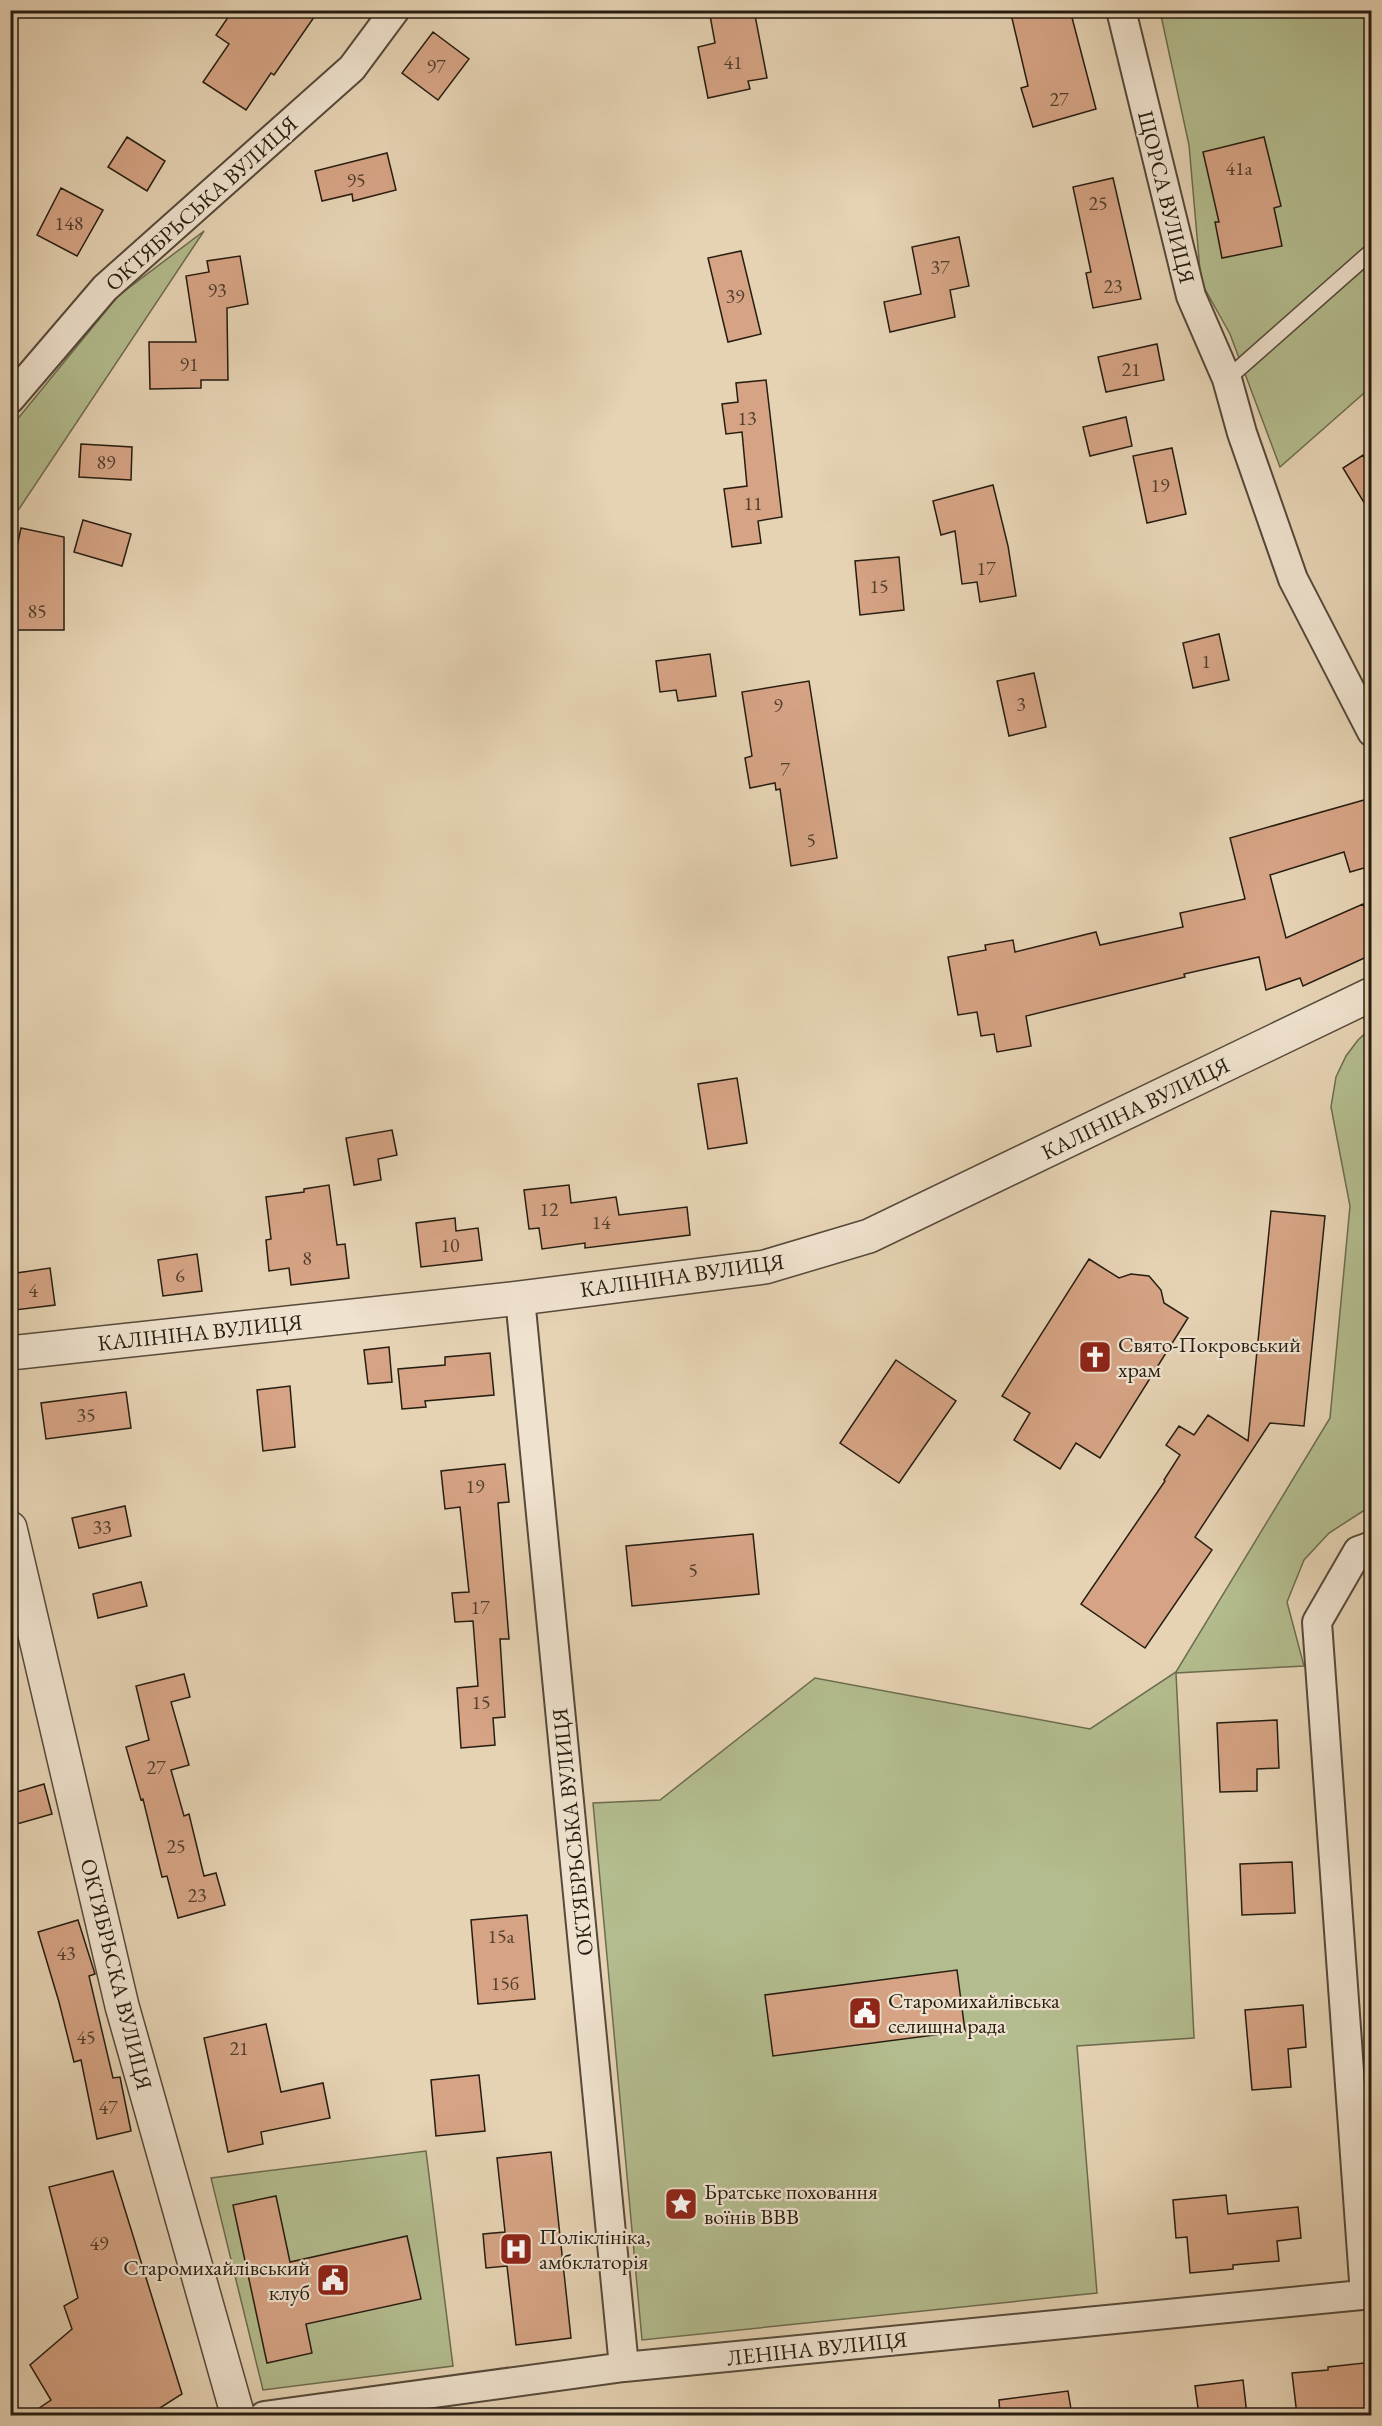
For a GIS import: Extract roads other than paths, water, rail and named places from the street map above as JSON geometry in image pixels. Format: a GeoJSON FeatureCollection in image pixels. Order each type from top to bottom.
{"type":"FeatureCollection","features":[{"type":"Feature","properties":{"kind":"street","name":"ОКТЯБРЬСЬКА ВУЛИЦЯ"},"geometry":{"type":"LineString","coordinates":[[10,399],[105,288],[352,68],[395,10]]}},
{"type":"Feature","properties":{"kind":"street","name":"ЩОРСА ВУЛИЦЯ"},"geometry":{"type":"LineString","coordinates":[[1121,10],[1191,296],[1227,379],[1242,433],[1293,579],[1371,732]]}},
{"type":"Feature","properties":{"kind":"street","name":"КАЛІНІНА ВУЛИЦЯ"},"geometry":{"type":"LineString","coordinates":[[10,1353],[520,1298],[765,1267],[869,1236],[1371,994]]}},
{"type":"Feature","properties":{"kind":"street","name":"ОКТЯБРЬСЬКА ВУЛИЦЯ"},"geometry":{"type":"LineString","coordinates":[[520,1298],[624,2367]]}},
{"type":"Feature","properties":{"kind":"street","name":"ОКТЯБРЬСКА ВУЛИЦЯ"},"geometry":{"type":"LineString","coordinates":[[10,1528],[122,2006],[238,2415]]}},
{"type":"Feature","properties":{"kind":"street"},"geometry":{"type":"LineString","coordinates":[[1365,1549],[1317,1622],[1368,2295]]}},
{"type":"Feature","properties":{"kind":"street","name":"ЛЕНІНА ВУЛИЦЯ"},"geometry":{"type":"LineString","coordinates":[[264,2415],[624,2367],[1368,2295]]}},
{"type":"Feature","properties":{"kind":"lane"},"geometry":{"type":"LineString","coordinates":[[1227,379],[1371,251]]}},
{"type":"Feature","properties":{"kind":"place","name":"Свято-Покровський храм"},"geometry":{"type":"Point","coordinates":[1095,1357]}},
{"type":"Feature","properties":{"kind":"place","name":"Старомихайлівська селищна рада"},"geometry":{"type":"Point","coordinates":[865,2013]}},
{"type":"Feature","properties":{"kind":"place","name":"Братське поховання воїнів ВВВ"},"geometry":{"type":"Point","coordinates":[681,2204]}},
{"type":"Feature","properties":{"kind":"place","name":"Поліклініка, амбклаторія"},"geometry":{"type":"Point","coordinates":[516,2249]}},
{"type":"Feature","properties":{"kind":"place","name":"Старомихайлівський клуб"},"geometry":{"type":"Point","coordinates":[333,2280]}}]}
